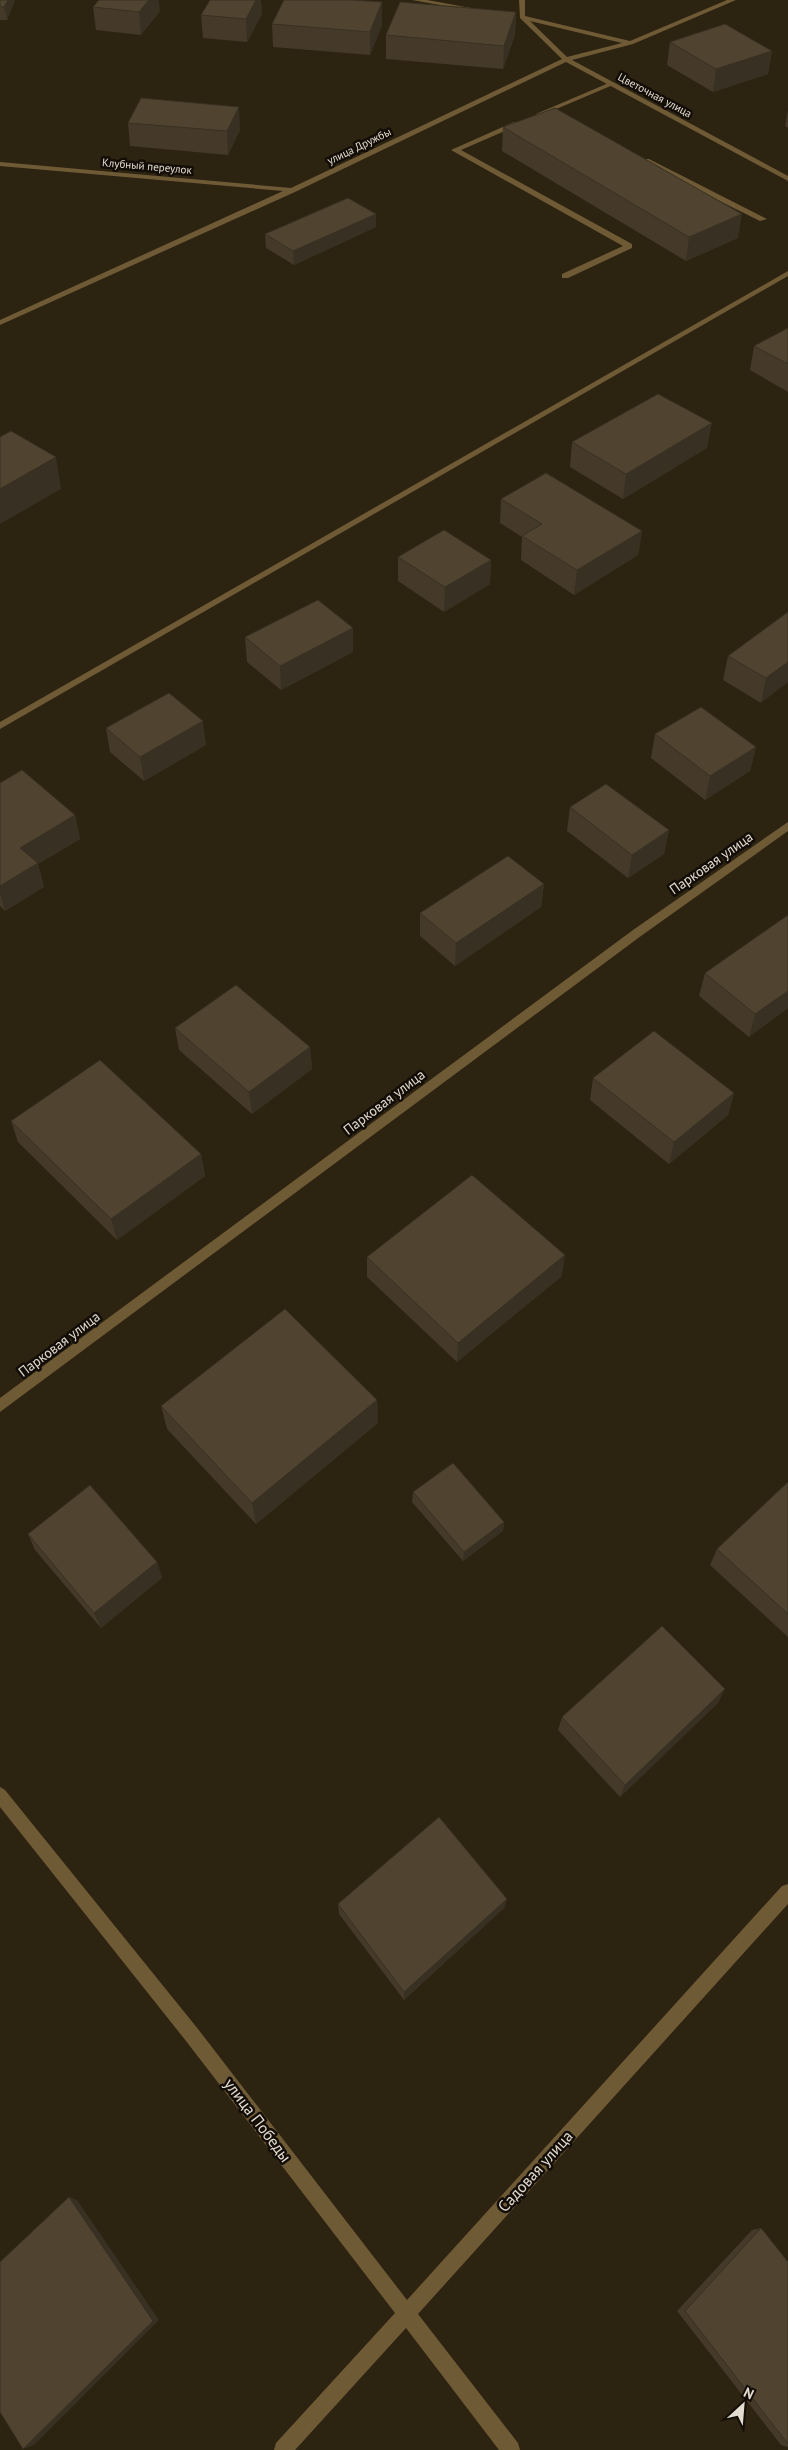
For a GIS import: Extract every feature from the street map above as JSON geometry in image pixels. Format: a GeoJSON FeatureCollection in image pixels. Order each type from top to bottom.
{"type":"FeatureCollection","features":[{"type":"Feature","properties":{"kind":"street"},"geometry":{"type":"LineString","coordinates":[[415,0],[483,11]]}},
{"type":"Feature","properties":{"kind":"street"},"geometry":{"type":"LineString","coordinates":[[522,0],[522,17]]}},
{"type":"Feature","properties":{"kind":"street","name":"улица Дружбы"},"geometry":{"type":"LineString","coordinates":[[0,323],[292,190],[566,60],[631,43],[733,0]]}},
{"type":"Feature","properties":{"kind":"street"},"geometry":{"type":"LineString","coordinates":[[513,15],[631,43]]}},
{"type":"Feature","properties":{"kind":"street","name":"Цветочная улица"},"geometry":{"type":"LineString","coordinates":[[522,17],[566,60],[788,180]]}},
{"type":"Feature","properties":{"kind":"street"},"geometry":{"type":"LineString","coordinates":[[531,118],[611,84]]}},
{"type":"Feature","properties":{"kind":"street"},"geometry":{"type":"LineString","coordinates":[[548,111],[556,116]]}},
{"type":"Feature","properties":{"kind":"street"},"geometry":{"type":"LineString","coordinates":[[522,122],[455,150],[629,246],[566,276]]}},
{"type":"Feature","properties":{"kind":"street"},"geometry":{"type":"LineString","coordinates":[[642,159],[763,219]]}},
{"type":"Feature","properties":{"kind":"street","name":"Клубный переулок"},"geometry":{"type":"LineString","coordinates":[[0,164],[292,190]]}},
{"type":"Feature","properties":{"kind":"street"},"geometry":{"type":"LineString","coordinates":[[0,726],[788,273]]}},
{"type":"Feature","properties":{"kind":"street","name":"Парковая улица"},"geometry":{"type":"LineString","coordinates":[[0,1406],[621,945],[788,826]]}},
{"type":"Feature","properties":{"kind":"street","name":"улица Победы"},"geometry":{"type":"LineString","coordinates":[[0,1795],[192,2035],[511,2450]]}},
{"type":"Feature","properties":{"kind":"street","name":"Садовая улица"},"geometry":{"type":"LineString","coordinates":[[283,2450],[788,1892]]}},
{"type":"Feature","properties":{"kind":"building"},"geometry":{"type":"Polygon","coordinates":[[[0,0],[8,0],[4,7],[0,7],[0,0]]]}},
{"type":"Feature","properties":{"kind":"building"},"geometry":{"type":"Polygon","coordinates":[[[99,0],[149,0],[139,12],[93,7],[99,0]]]}},
{"type":"Feature","properties":{"kind":"building"},"geometry":{"type":"Polygon","coordinates":[[[210,0],[256,0],[246,19],[201,15],[210,0]]]}},
{"type":"Feature","properties":{"kind":"building"},"geometry":{"type":"Polygon","coordinates":[[[284,0],[382,2],[370,32],[272,24],[284,0]]]}},
{"type":"Feature","properties":{"kind":"building"},"geometry":{"type":"Polygon","coordinates":[[[400,2],[516,12],[504,46],[386,35],[400,2]]]}},
{"type":"Feature","properties":{"kind":"building"},"geometry":{"type":"Polygon","coordinates":[[[725,24],[772,51],[716,69],[670,42],[725,24]]]}},
{"type":"Feature","properties":{"kind":"building"},"geometry":{"type":"Polygon","coordinates":[[[141,98],[239,107],[227,131],[128,123],[141,98]]]}},
{"type":"Feature","properties":{"kind":"building"},"geometry":{"type":"Polygon","coordinates":[[[555,108],[742,214],[689,237],[503,127],[555,108]]]}},
{"type":"Feature","properties":{"kind":"building"},"geometry":{"type":"Polygon","coordinates":[[[348,198],[376,214],[293,251],[265,234],[348,198]]]}},
{"type":"Feature","properties":{"kind":"building"},"geometry":{"type":"Polygon","coordinates":[[[788,328],[788,364],[754,346],[788,328]]]}},
{"type":"Feature","properties":{"kind":"building"},"geometry":{"type":"Polygon","coordinates":[[[658,394],[712,423],[626,474],[572,442],[658,394]]]}},
{"type":"Feature","properties":{"kind":"building"},"geometry":{"type":"Polygon","coordinates":[[[11,431],[56,457],[0,489],[0,437],[11,431]]]}},
{"type":"Feature","properties":{"kind":"building"},"geometry":{"type":"Polygon","coordinates":[[[546,473],[642,531],[577,570],[522,536],[542,524],[501,499],[546,473]]]}},
{"type":"Feature","properties":{"kind":"building"},"geometry":{"type":"Polygon","coordinates":[[[444,530],[491,560],[445,587],[398,557],[444,530]]]}},
{"type":"Feature","properties":{"kind":"building"},"geometry":{"type":"Polygon","coordinates":[[[318,600],[353,628],[280,666],[245,637],[318,600]]]}},
{"type":"Feature","properties":{"kind":"building"},"geometry":{"type":"Polygon","coordinates":[[[788,612],[788,662],[766,678],[728,656],[788,612]]]}},
{"type":"Feature","properties":{"kind":"building"},"geometry":{"type":"Polygon","coordinates":[[[169,693],[203,721],[140,757],[106,728],[169,693]]]}},
{"type":"Feature","properties":{"kind":"building"},"geometry":{"type":"Polygon","coordinates":[[[701,707],[756,747],[710,776],[655,734],[701,707]]]}},
{"type":"Feature","properties":{"kind":"building"},"geometry":{"type":"Polygon","coordinates":[[[22,770],[75,815],[20,848],[38,863],[0,886],[0,783],[22,770]]]}},
{"type":"Feature","properties":{"kind":"building"},"geometry":{"type":"Polygon","coordinates":[[[606,784],[669,830],[632,855],[570,807],[606,784]]]}},
{"type":"Feature","properties":{"kind":"building"},"geometry":{"type":"Polygon","coordinates":[[[508,856],[544,884],[456,943],[420,913],[508,856]]]}},
{"type":"Feature","properties":{"kind":"building"},"geometry":{"type":"Polygon","coordinates":[[[788,915],[788,991],[755,1014],[705,973],[788,915]]]}},
{"type":"Feature","properties":{"kind":"building"},"geometry":{"type":"Polygon","coordinates":[[[236,985],[310,1047],[249,1092],[175,1028],[236,985]]]}},
{"type":"Feature","properties":{"kind":"building"},"geometry":{"type":"Polygon","coordinates":[[[654,1031],[734,1093],[674,1142],[593,1078],[654,1031]]]}},
{"type":"Feature","properties":{"kind":"building"},"geometry":{"type":"Polygon","coordinates":[[[100,1060],[201,1154],[111,1219],[11,1121],[100,1060]]]}},
{"type":"Feature","properties":{"kind":"building"},"geometry":{"type":"Polygon","coordinates":[[[472,1175],[565,1255],[458,1343],[367,1257],[472,1175]]]}},
{"type":"Feature","properties":{"kind":"building"},"geometry":{"type":"Polygon","coordinates":[[[285,1309],[377,1400],[252,1503],[161,1406],[285,1309]]]}},
{"type":"Feature","properties":{"kind":"building"},"geometry":{"type":"Polygon","coordinates":[[[453,1463],[504,1522],[464,1552],[413,1492],[453,1463]]]}},
{"type":"Feature","properties":{"kind":"building"},"geometry":{"type":"Polygon","coordinates":[[[788,1482],[788,1614],[717,1549],[788,1482]]]}},
{"type":"Feature","properties":{"kind":"building"},"geometry":{"type":"Polygon","coordinates":[[[90,1485],[157,1562],[94,1613],[28,1534],[90,1485]]]}},
{"type":"Feature","properties":{"kind":"building"},"geometry":{"type":"Polygon","coordinates":[[[662,1626],[725,1689],[625,1785],[562,1717],[662,1626]]]}},
{"type":"Feature","properties":{"kind":"building"},"geometry":{"type":"Polygon","coordinates":[[[439,1817],[507,1899],[404,1992],[338,1904],[439,1817]]]}},
{"type":"Feature","properties":{"kind":"building"},"geometry":{"type":"Polygon","coordinates":[[[69,2197],[153,2321],[23,2449],[0,2412],[0,2262],[69,2197]]]}},
{"type":"Feature","properties":{"kind":"building"},"geometry":{"type":"Polygon","coordinates":[[[761,2228],[788,2262],[788,2444],[685,2311],[761,2228]]]}}]}
